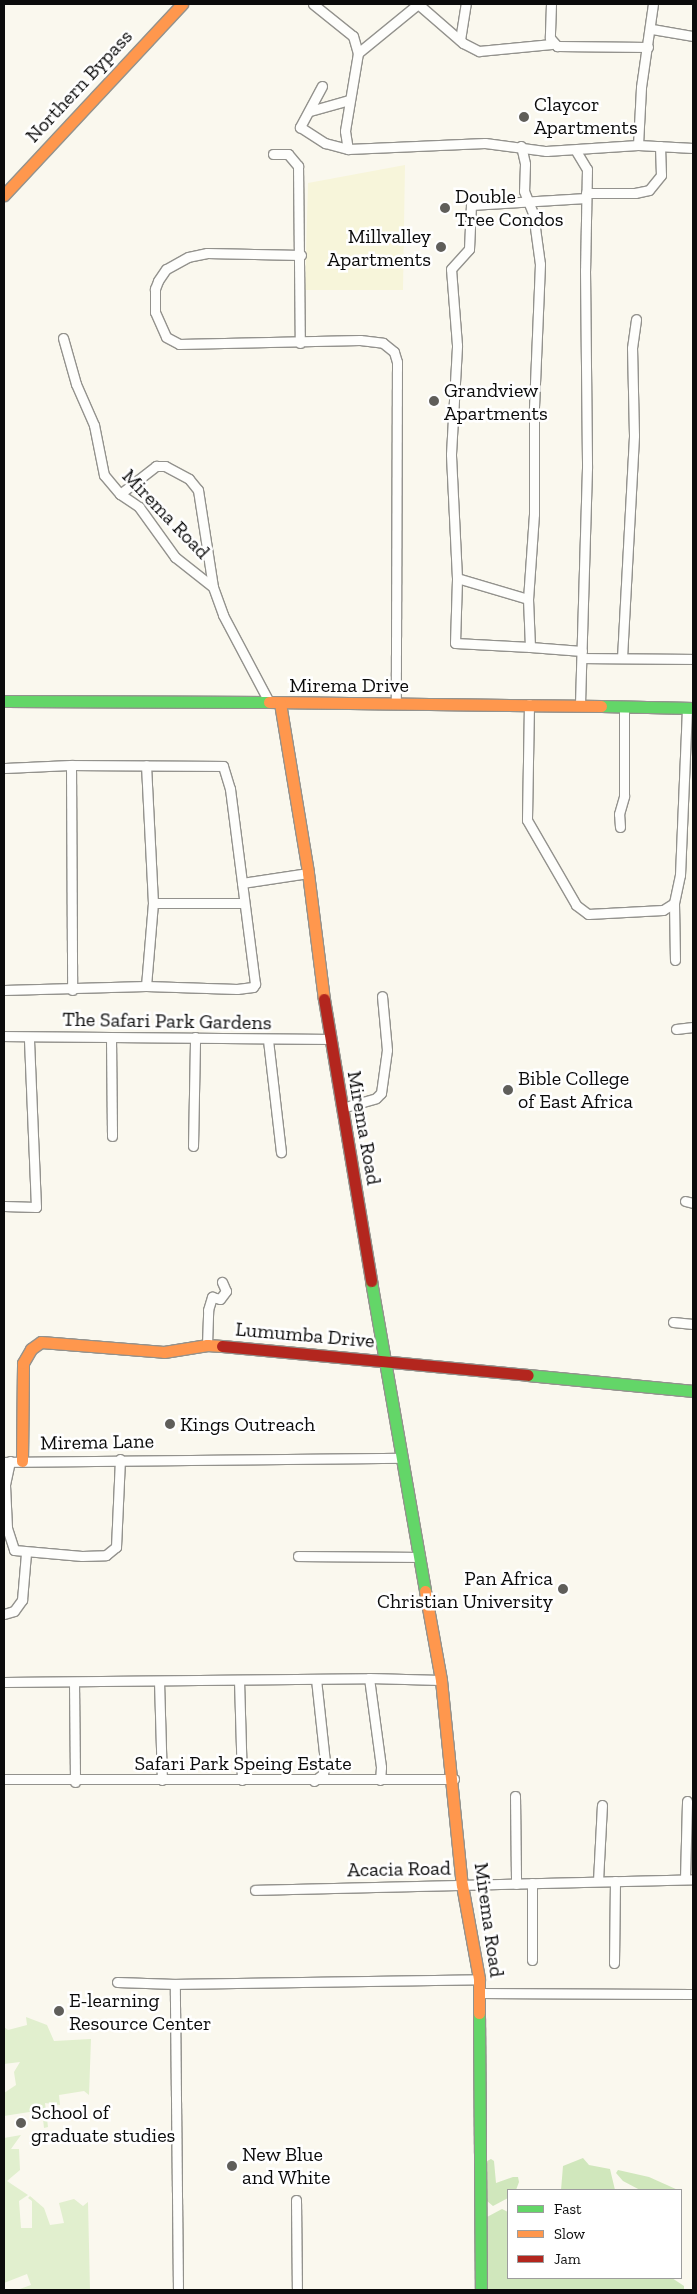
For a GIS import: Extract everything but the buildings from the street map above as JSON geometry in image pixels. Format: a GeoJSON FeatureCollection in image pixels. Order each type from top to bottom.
{"type":"FeatureCollection","features":[{"type":"Feature","properties":{"kind":"street","name":"Northern Bypass"},"geometry":{"type":"LineString","coordinates":[[4,195],[182,4]]}},
{"type":"Feature","properties":{"kind":"street"},"geometry":{"type":"LineString","coordinates":[[313,4],[353,36],[358,53],[345,131],[348,149]]}},
{"type":"Feature","properties":{"kind":"street"},"geometry":{"type":"LineString","coordinates":[[358,53],[418,4],[460,40],[479,51],[552,44],[648,47]]}},
{"type":"Feature","properties":{"kind":"street"},"geometry":{"type":"LineString","coordinates":[[460,40],[466,4]]}},
{"type":"Feature","properties":{"kind":"street"},"geometry":{"type":"LineString","coordinates":[[551,4],[552,44]]}},
{"type":"Feature","properties":{"kind":"street"},"geometry":{"type":"LineString","coordinates":[[638,145],[641,87],[652,29],[653,4]]}},
{"type":"Feature","properties":{"kind":"street"},"geometry":{"type":"LineString","coordinates":[[652,29],[689,35],[693,28]]}},
{"type":"Feature","properties":{"kind":"street"},"geometry":{"type":"LineString","coordinates":[[322,86],[300,127],[325,143],[348,149],[485,143],[576,151],[638,145],[693,148]]}},
{"type":"Feature","properties":{"kind":"street"},"geometry":{"type":"LineString","coordinates":[[310,111],[349,100]]}},
{"type":"Feature","properties":{"kind":"street"},"geometry":{"type":"LineString","coordinates":[[521,146],[525,164],[524,191],[533,213],[540,264],[534,409],[535,498],[528,599],[530,646]]}},
{"type":"Feature","properties":{"kind":"street"},"geometry":{"type":"LineString","coordinates":[[660,146],[661,174],[655,186],[649,190],[635,194],[586,195],[528,203],[471,205],[469,249],[451,269],[457,345],[451,454],[456,578],[455,643],[530,646],[622,658],[693,659]]}},
{"type":"Feature","properties":{"kind":"street"},"geometry":{"type":"LineString","coordinates":[[576,151],[587,169],[587,468],[580,704]]}},
{"type":"Feature","properties":{"kind":"street"},"geometry":{"type":"LineString","coordinates":[[273,154],[288,154],[298,166],[301,255],[300,343]]}},
{"type":"Feature","properties":{"kind":"street"},"geometry":{"type":"LineString","coordinates":[[301,255],[207,253],[188,257],[166,269],[154,288],[155,312],[166,337],[179,344],[300,343],[372,340],[383,343],[394,352],[397,362],[396,703]]}},
{"type":"Feature","properties":{"kind":"street"},"geometry":{"type":"LineString","coordinates":[[622,658],[634,434],[632,348],[636,319]]}},
{"type":"Feature","properties":{"kind":"street","name":"Mirema Road"},"geometry":{"type":"LineString","coordinates":[[63,338],[76,384],[94,425],[100,468],[120,494],[140,508],[175,557],[213,587],[223,615],[275,703],[308,873],[329,1039],[387,1362],[401,1458],[441,1680],[454,1779],[462,1885],[480,1993],[481,2290]]}},
{"type":"Feature","properties":{"kind":"street"},"geometry":{"type":"LineString","coordinates":[[120,494],[156,466],[176,470],[189,479],[198,490],[213,587]]}},
{"type":"Feature","properties":{"kind":"street"},"geometry":{"type":"LineString","coordinates":[[456,578],[528,599]]}},
{"type":"Feature","properties":{"kind":"street","name":"Mirema Drive"},"geometry":{"type":"LineString","coordinates":[[4,702],[580,704],[690,708]]}},
{"type":"Feature","properties":{"kind":"street"},"geometry":{"type":"LineString","coordinates":[[529,704],[527,820],[576,905],[588,914],[600,914],[662,910],[674,903]]}},
{"type":"Feature","properties":{"kind":"street"},"geometry":{"type":"LineString","coordinates":[[620,828],[619,814],[624,796],[624,707]]}},
{"type":"Feature","properties":{"kind":"street"},"geometry":{"type":"LineString","coordinates":[[675,960],[674,903],[680,875],[690,708]]}},
{"type":"Feature","properties":{"kind":"street","name":"The Safari Park Gardens"},"geometry":{"type":"LineString","coordinates":[[71,765],[72,990]]}},
{"type":"Feature","properties":{"kind":"street","name":"The Safari Park Gardens"},"geometry":{"type":"LineString","coordinates":[[4,768],[71,765],[222,766],[230,789],[243,903],[256,977],[253,987],[146,986],[72,990],[4,990]]}},
{"type":"Feature","properties":{"kind":"street","name":"The Safari Park Gardens"},"geometry":{"type":"LineString","coordinates":[[146,765],[153,903],[146,986]]}},
{"type":"Feature","properties":{"kind":"street"},"geometry":{"type":"LineString","coordinates":[[242,883],[308,873]]}},
{"type":"Feature","properties":{"kind":"street"},"geometry":{"type":"LineString","coordinates":[[153,903],[243,903]]}},
{"type":"Feature","properties":{"kind":"street"},"geometry":{"type":"LineString","coordinates":[[342,1108],[376,1098],[381,1093],[387,1050],[382,996]]}},
{"type":"Feature","properties":{"kind":"street"},"geometry":{"type":"LineString","coordinates":[[676,1029],[693,1027]]}},
{"type":"Feature","properties":{"kind":"street","name":"The Safari Park Gardens"},"geometry":{"type":"LineString","coordinates":[[4,1036],[195,1037],[268,1040],[329,1039]]}},
{"type":"Feature","properties":{"kind":"street"},"geometry":{"type":"LineString","coordinates":[[4,1206],[36,1207],[28,1037]]}},
{"type":"Feature","properties":{"kind":"street"},"geometry":{"type":"LineString","coordinates":[[193,1146],[195,1037]]}},
{"type":"Feature","properties":{"kind":"street"},"geometry":{"type":"LineString","coordinates":[[111,1038],[112,1136]]}},
{"type":"Feature","properties":{"kind":"street"},"geometry":{"type":"LineString","coordinates":[[268,1040],[281,1152]]}},
{"type":"Feature","properties":{"kind":"street"},"geometry":{"type":"LineString","coordinates":[[207,1345],[208,1310],[212,1297],[220,1299],[226,1291],[222,1282]]}},
{"type":"Feature","properties":{"kind":"street"},"geometry":{"type":"LineString","coordinates":[[673,1322],[693,1324]]}},
{"type":"Feature","properties":{"kind":"street","name":"Lumumba Drive"},"geometry":{"type":"LineString","coordinates":[[22,1461],[23,1362],[31,1349],[41,1342],[164,1352],[207,1345],[693,1391]]}},
{"type":"Feature","properties":{"kind":"street","name":"Mirema Lane"},"geometry":{"type":"LineString","coordinates":[[7,1461],[401,1458]]}},
{"type":"Feature","properties":{"kind":"street"},"geometry":{"type":"LineString","coordinates":[[7,1461],[5,1485],[10,1542],[14,1550],[26,1553],[92,1556],[114,1551],[119,1541],[120,1459]]}},
{"type":"Feature","properties":{"kind":"street"},"geometry":{"type":"LineString","coordinates":[[4,1614],[14,1611],[22,1600],[26,1553]]}},
{"type":"Feature","properties":{"kind":"street"},"geometry":{"type":"LineString","coordinates":[[298,1556],[420,1558]]}},
{"type":"Feature","properties":{"kind":"street"},"geometry":{"type":"LineString","coordinates":[[4,1682],[74,1683],[369,1678],[441,1680]]}},
{"type":"Feature","properties":{"kind":"street","name":"Safari Park Speing Estate"},"geometry":{"type":"LineString","coordinates":[[4,1779],[75,1782],[380,1780],[381,1767],[369,1678]]}},
{"type":"Feature","properties":{"kind":"street"},"geometry":{"type":"LineString","coordinates":[[314,1781],[323,1774],[325,1762],[316,1679]]}},
{"type":"Feature","properties":{"kind":"street"},"geometry":{"type":"LineString","coordinates":[[239,1680],[242,1780]]}},
{"type":"Feature","properties":{"kind":"street"},"geometry":{"type":"LineString","coordinates":[[159,1682],[162,1780]]}},
{"type":"Feature","properties":{"kind":"street"},"geometry":{"type":"LineString","coordinates":[[74,1683],[75,1782]]}},
{"type":"Feature","properties":{"kind":"street"},"geometry":{"type":"LineString","coordinates":[[380,1780],[454,1779]]}},
{"type":"Feature","properties":{"kind":"street"},"geometry":{"type":"LineString","coordinates":[[515,1796],[516,1884]]}},
{"type":"Feature","properties":{"kind":"street"},"geometry":{"type":"LineString","coordinates":[[687,1801],[689,1879]]}},
{"type":"Feature","properties":{"kind":"street"},"geometry":{"type":"LineString","coordinates":[[598,1882],[602,1805]]}},
{"type":"Feature","properties":{"kind":"street","name":"Acacia Road"},"geometry":{"type":"LineString","coordinates":[[255,1890],[689,1879]]}},
{"type":"Feature","properties":{"kind":"street"},"geometry":{"type":"LineString","coordinates":[[614,1963],[615,1881]]}},
{"type":"Feature","properties":{"kind":"street"},"geometry":{"type":"LineString","coordinates":[[532,1883],[532,1960]]}},
{"type":"Feature","properties":{"kind":"street"},"geometry":{"type":"LineString","coordinates":[[117,1982],[175,1984],[479,1978]]}},
{"type":"Feature","properties":{"kind":"street"},"geometry":{"type":"LineString","coordinates":[[175,1984],[178,2290]]}},
{"type":"Feature","properties":{"kind":"street"},"geometry":{"type":"LineString","coordinates":[[480,1993],[693,1994]]}},
{"type":"Feature","properties":{"kind":"street"},"geometry":{"type":"LineString","coordinates":[[296,2200],[297,2290]]}},
{"type":"Feature","properties":{"kind":"shaded area"},"geometry":{"type":"Polygon","coordinates":[[[405,165],[403,290],[305,290],[308,183],[405,165]]]}},
{"type":"Feature","properties":{"kind":"green space"},"geometry":{"type":"Polygon","coordinates":[[[26,2017],[47,2025],[54,2041],[91,2039],[89,2095],[84,2091],[59,2095],[60,2105],[45,2103],[48,2127],[44,2128],[42,2110],[4,2116],[4,2093],[16,2085],[14,2072],[20,2062],[4,2064],[4,2027],[8,2030],[27,2025],[26,2017]]]}},
{"type":"Feature","properties":{"kind":"green space"},"geometry":{"type":"Polygon","coordinates":[[[21,2135],[11,2149],[19,2149],[20,2170],[7,2181],[28,2195],[19,2201],[21,2228],[32,2228],[32,2201],[28,2198],[30,2196],[44,2208],[50,2225],[64,2223],[59,2203],[74,2199],[83,2206],[88,2202],[90,2290],[17,2290],[31,2285],[27,2274],[4,2283],[4,2138],[21,2135]]]}},
{"type":"Feature","properties":{"kind":"green space"},"geometry":{"type":"Polygon","coordinates":[[[583,2158],[589,2165],[610,2169],[615,2189],[561,2189],[563,2166],[583,2158]]]}},
{"type":"Feature","properties":{"kind":"green space"},"geometry":{"type":"Polygon","coordinates":[[[491,2159],[494,2161],[496,2183],[513,2177],[518,2177],[519,2182],[516,2189],[507,2189],[507,2199],[493,2206],[487,2201],[485,2162],[491,2159]]]}},
{"type":"Feature","properties":{"kind":"green space"},"geometry":{"type":"Polygon","coordinates":[[[618,2170],[649,2177],[676,2189],[638,2189],[623,2181],[616,2173],[618,2170]]]}},
{"type":"Feature","properties":{"kind":"green space"},"geometry":{"type":"Polygon","coordinates":[[[502,2209],[507,2212],[507,2279],[674,2279],[684,2286],[684,2290],[487,2290],[487,2217],[502,2209]]]}},
{"type":"Feature","properties":{"kind":"traffic: fast"},"geometry":{"type":"LineString","coordinates":[[4,701],[269,702]]}},
{"type":"Feature","properties":{"kind":"traffic: fast"},"geometry":{"type":"LineString","coordinates":[[601,706],[693,708]]}},
{"type":"Feature","properties":{"kind":"traffic: fast"},"geometry":{"type":"LineString","coordinates":[[371,1281],[425,1591]]}},
{"type":"Feature","properties":{"kind":"traffic: fast"},"geometry":{"type":"LineString","coordinates":[[528,1375],[693,1391]]}},
{"type":"Feature","properties":{"kind":"traffic: fast"},"geometry":{"type":"LineString","coordinates":[[479,2013],[481,2290]]}},
{"type":"Feature","properties":{"kind":"traffic: slow"},"geometry":{"type":"LineString","coordinates":[[4,195],[182,4]]}},
{"type":"Feature","properties":{"kind":"traffic: slow"},"geometry":{"type":"LineString","coordinates":[[269,702],[601,706]]}},
{"type":"Feature","properties":{"kind":"traffic: slow"},"geometry":{"type":"LineString","coordinates":[[280,703],[308,873],[324,999]]}},
{"type":"Feature","properties":{"kind":"traffic: slow"},"geometry":{"type":"LineString","coordinates":[[22,1461],[23,1363],[31,1349],[41,1342],[164,1352],[207,1345],[222,1346]]}},
{"type":"Feature","properties":{"kind":"traffic: slow"},"geometry":{"type":"LineString","coordinates":[[425,1591],[441,1680],[462,1885],[479,1979],[479,2013]]}},
{"type":"Feature","properties":{"kind":"traffic: jam"},"geometry":{"type":"LineString","coordinates":[[324,999],[371,1281]]}},
{"type":"Feature","properties":{"kind":"traffic: jam"},"geometry":{"type":"LineString","coordinates":[[222,1346],[528,1375]]}},
{"type":"Feature","properties":{"kind":"place","name":"Claycor Apartments"},"geometry":{"type":"Point","coordinates":[524,117]}},
{"type":"Feature","properties":{"kind":"place","name":"Double Tree Condos"},"geometry":{"type":"Point","coordinates":[445,208]}},
{"type":"Feature","properties":{"kind":"place","name":"Millvalley Apartments"},"geometry":{"type":"Point","coordinates":[441,247]}},
{"type":"Feature","properties":{"kind":"place","name":"Grandview Apartments"},"geometry":{"type":"Point","coordinates":[434,401]}},
{"type":"Feature","properties":{"kind":"place","name":"Bible College of East Africa"},"geometry":{"type":"Point","coordinates":[508,1090]}},
{"type":"Feature","properties":{"kind":"place","name":"Kings Outreach"},"geometry":{"type":"Point","coordinates":[170,1424]}},
{"type":"Feature","properties":{"kind":"place","name":"Pan Africa Christian University"},"geometry":{"type":"Point","coordinates":[563,1589]}},
{"type":"Feature","properties":{"kind":"place","name":"E-learning Resource Center"},"geometry":{"type":"Point","coordinates":[59,2011]}},
{"type":"Feature","properties":{"kind":"place","name":"School of graduate studies"},"geometry":{"type":"Point","coordinates":[21,2123]}},
{"type":"Feature","properties":{"kind":"place","name":"New Blue and White"},"geometry":{"type":"Point","coordinates":[232,2166]}}]}
